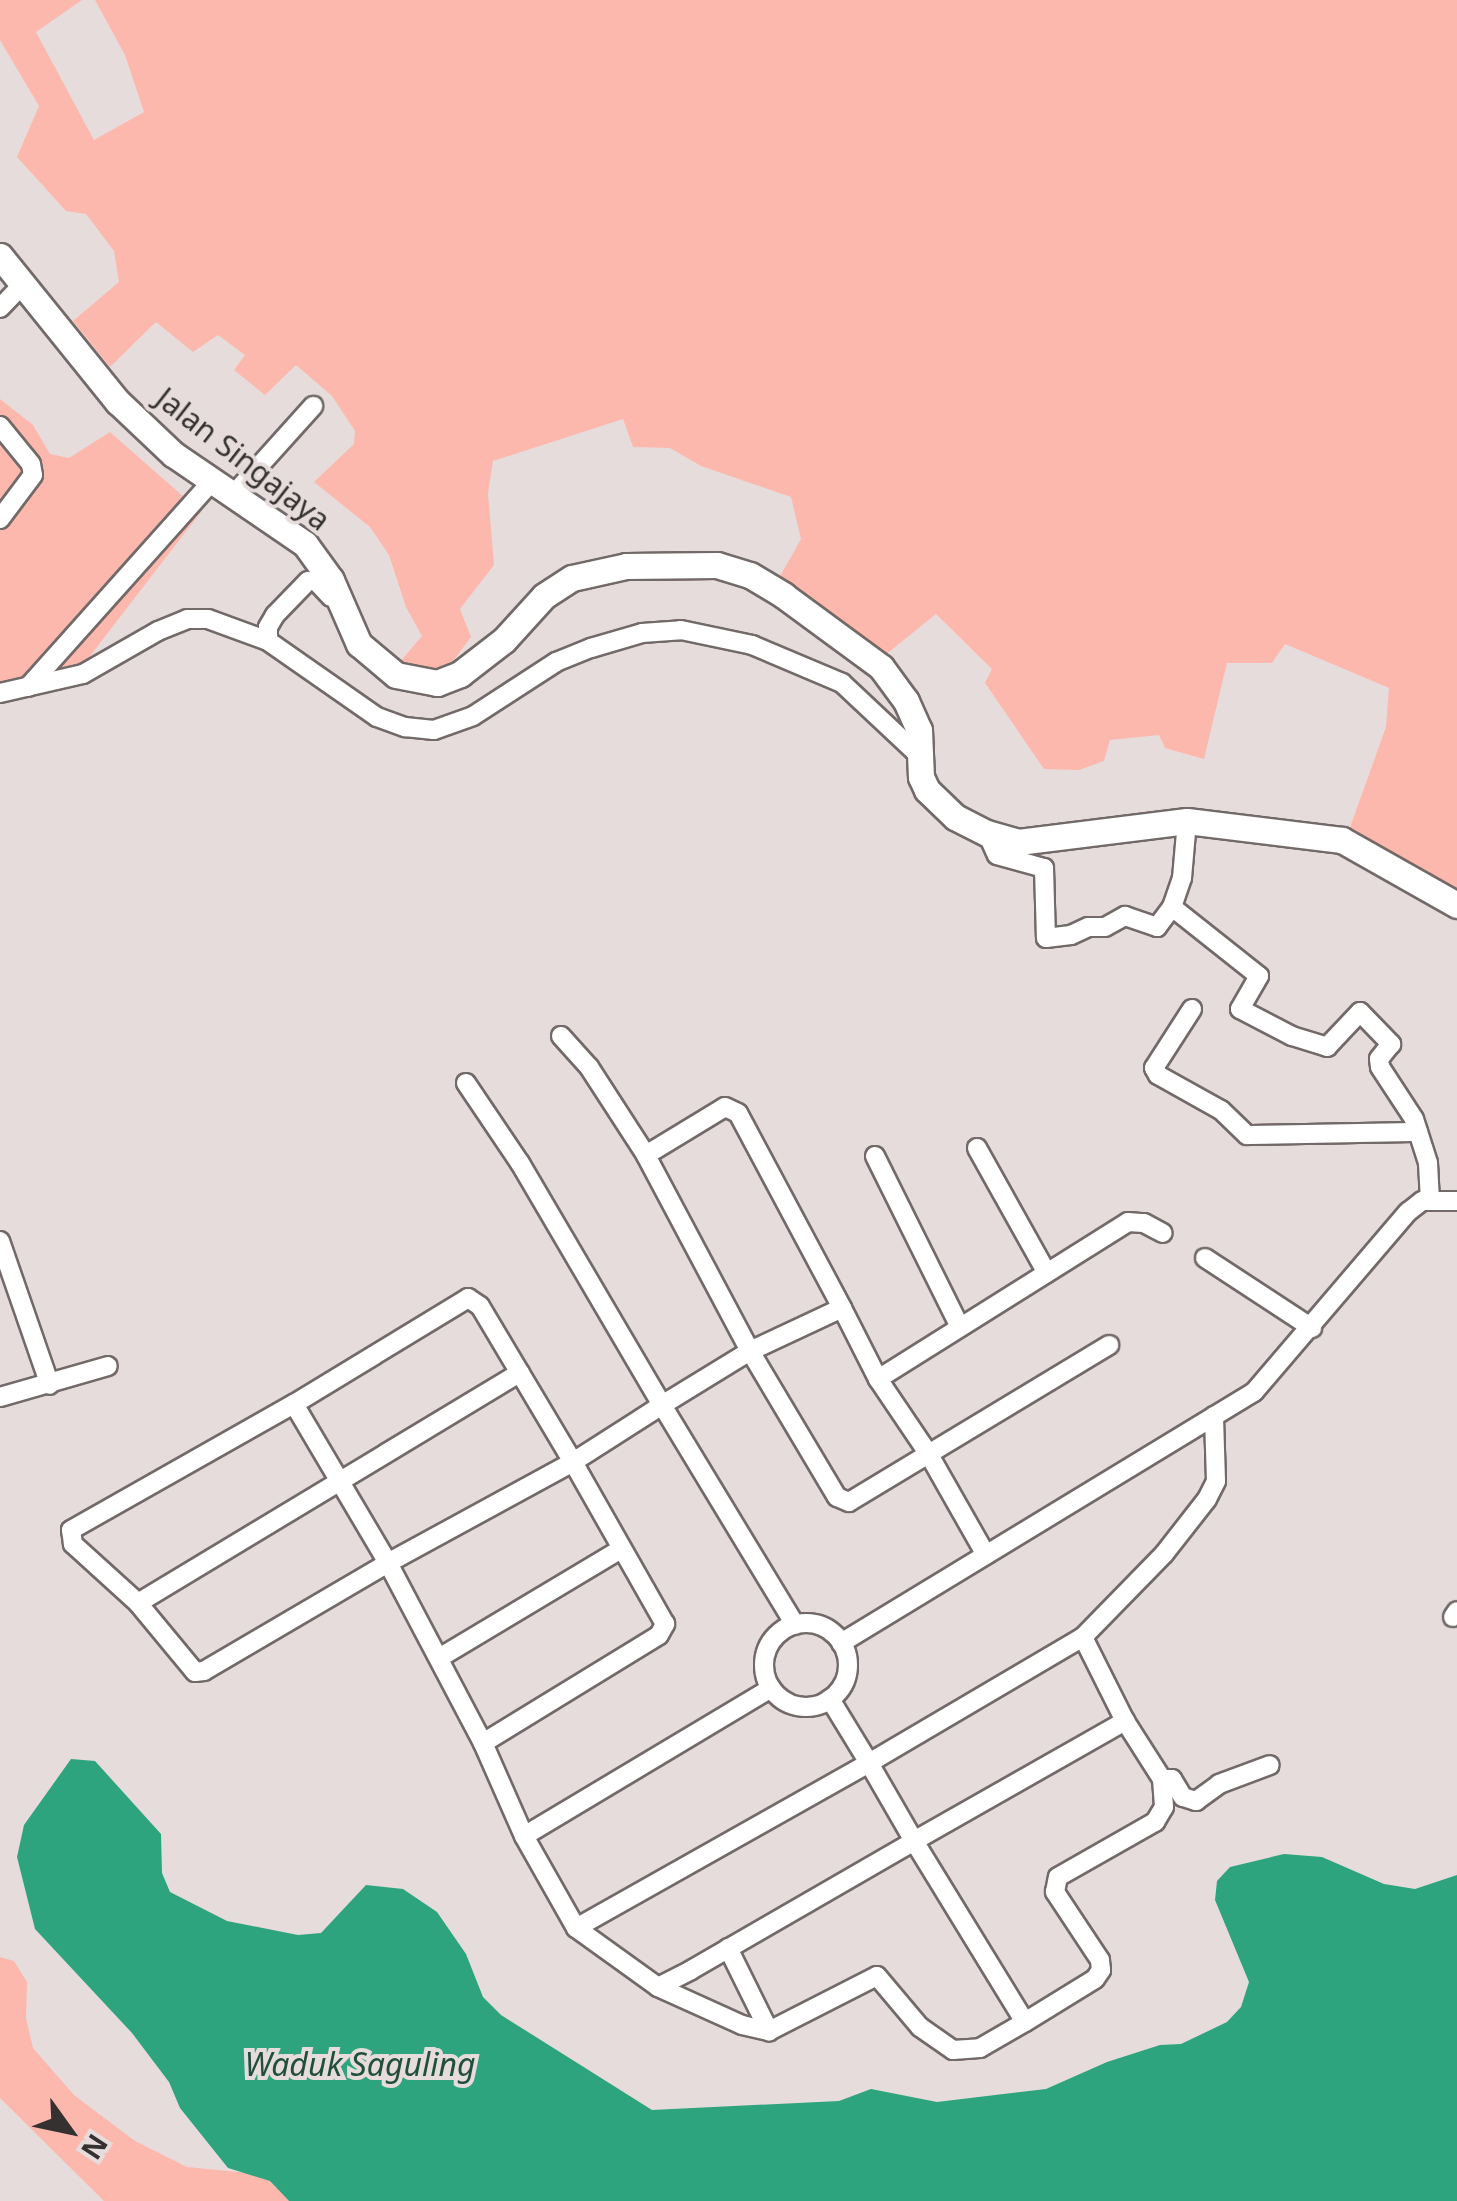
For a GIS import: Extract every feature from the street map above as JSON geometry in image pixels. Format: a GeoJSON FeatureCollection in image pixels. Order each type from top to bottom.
{"type":"FeatureCollection","features":[{"type":"Feature","properties":{"kind":"street","name":"Jalan Singajaya"},"geometry":{"type":"LineString","coordinates":[[0,256],[118,402],[222,488],[305,544],[321,561],[359,644],[396,675],[438,683],[481,662],[544,596],[572,578],[626,566],[717,564],[750,575],[783,595],[882,666],[906,701],[919,730],[921,776],[938,804],[987,833],[1018,842],[1187,820],[1342,840],[1457,905]]}},
{"type":"Feature","properties":{"kind":"street"},"geometry":{"type":"LineString","coordinates":[[0,308],[24,282]]}},
{"type":"Feature","properties":{"kind":"street"},"geometry":{"type":"LineString","coordinates":[[28,687],[222,488],[312,406]]}},
{"type":"Feature","properties":{"kind":"street"},"geometry":{"type":"LineString","coordinates":[[0,426],[32,464],[33,475],[0,519]]}},
{"type":"Feature","properties":{"kind":"street"},"geometry":{"type":"LineString","coordinates":[[268,641],[268,627],[274,614],[308,582],[316,581],[339,604]]}},
{"type":"Feature","properties":{"kind":"street"},"geometry":{"type":"LineString","coordinates":[[2,690],[82,674],[110,655],[188,619],[208,619],[268,641],[376,717],[404,728],[434,730],[509,697],[574,655],[642,633],[681,630],[752,645],[842,683],[922,758]]}},
{"type":"Feature","properties":{"kind":"street"},"geometry":{"type":"LineString","coordinates":[[987,833],[997,855],[1044,868],[1048,877],[1046,938],[1105,927],[1125,916],[1157,927],[1172,907],[1182,878],[1187,820]]}},
{"type":"Feature","properties":{"kind":"street"},"geometry":{"type":"LineString","coordinates":[[1172,907],[1259,976],[1240,1009],[1292,1036],[1327,1046],[1360,1012],[1391,1044],[1379,1059],[1380,1066],[1418,1132],[1428,1163],[1430,1200]]}},
{"type":"Feature","properties":{"kind":"street"},"geometry":{"type":"LineString","coordinates":[[1192,1009],[1154,1068],[1221,1110],[1247,1134],[1418,1132]]}},
{"type":"Feature","properties":{"kind":"street"},"geometry":{"type":"LineString","coordinates":[[560,1036],[589,1067],[646,1155],[750,1351],[838,1496],[849,1502],[861,1498],[928,1453],[1109,1345]]}},
{"type":"Feature","properties":{"kind":"street"},"geometry":{"type":"LineString","coordinates":[[466,1083],[520,1163],[795,1624]]}},
{"type":"Feature","properties":{"kind":"street"},"geometry":{"type":"LineString","coordinates":[[646,1155],[725,1107],[732,1108],[878,1379],[928,1453],[986,1555]]}},
{"type":"Feature","properties":{"kind":"street"},"geometry":{"type":"LineString","coordinates":[[977,1148],[1047,1273]]}},
{"type":"Feature","properties":{"kind":"street"},"geometry":{"type":"LineString","coordinates":[[875,1156],[960,1327]]}},
{"type":"Feature","properties":{"kind":"street"},"geometry":{"type":"LineString","coordinates":[[842,1642],[1254,1392],[1408,1212],[1430,1200],[1457,1202]]}},
{"type":"Feature","properties":{"kind":"street"},"geometry":{"type":"LineString","coordinates":[[878,1379],[1128,1222],[1144,1223],[1162,1233]]}},
{"type":"Feature","properties":{"kind":"street"},"geometry":{"type":"LineString","coordinates":[[0,1241],[50,1385]]}},
{"type":"Feature","properties":{"kind":"street"},"geometry":{"type":"LineString","coordinates":[[1205,1258],[1312,1328]]}},
{"type":"Feature","properties":{"kind":"street"},"geometry":{"type":"LineString","coordinates":[[483,1743],[662,1632],[664,1620],[574,1462],[480,1306],[464,1298],[294,1404],[71,1530],[72,1544],[138,1604],[188,1666],[200,1672],[574,1462],[750,1351],[842,1308]]}},
{"type":"Feature","properties":{"kind":"street"},"geometry":{"type":"LineString","coordinates":[[0,1397],[108,1366]]}},
{"type":"Feature","properties":{"kind":"street"},"geometry":{"type":"LineString","coordinates":[[138,1604],[520,1374]]}},
{"type":"Feature","properties":{"kind":"street"},"geometry":{"type":"LineString","coordinates":[[294,1404],[388,1563],[483,1743],[524,1836],[576,1928],[658,1986],[742,2024],[769,2031],[877,1976],[920,2028],[953,2050],[980,2048],[1095,1979],[1101,1970],[1100,1960],[1055,1892],[1058,1877],[1154,1822],[1164,1808],[1162,1779],[1125,1720],[1083,1636]]}},
{"type":"Feature","properties":{"kind":"street"},"geometry":{"type":"LineString","coordinates":[[576,1928],[870,1763],[1083,1636],[1164,1554],[1207,1498],[1216,1481],[1214,1416]]}},
{"type":"Feature","properties":{"kind":"street"},"geometry":{"type":"LineString","coordinates":[[439,1658],[621,1548]]}},
{"type":"Feature","properties":{"kind":"street"},"geometry":{"type":"LineString","coordinates":[[795,1624],[816,1624],[842,1642],[848,1667],[830,1699],[818,1705],[792,1704],[771,1688],[764,1663],[767,1650],[773,1639],[795,1624]]}},
{"type":"Feature","properties":{"kind":"street"},"geometry":{"type":"LineString","coordinates":[[524,1836],[771,1688]]}},
{"type":"Feature","properties":{"kind":"street"},"geometry":{"type":"LineString","coordinates":[[830,1699],[1024,2022]]}},
{"type":"Feature","properties":{"kind":"street"},"geometry":{"type":"LineString","coordinates":[[658,1986],[1125,1720]]}},
{"type":"Feature","properties":{"kind":"street"},"geometry":{"type":"LineString","coordinates":[[1162,1779],[1172,1779],[1183,1796],[1196,1801],[1219,1784],[1270,1765]]}},
{"type":"Feature","properties":{"kind":"street"},"geometry":{"type":"LineString","coordinates":[[728,1948],[769,2031]]}},
{"type":"Feature","properties":{"kind":"shaded area"},"geometry":{"type":"Polygon","coordinates":[[[0,0],[82,0],[36,32],[94,140],[144,112],[125,55],[95,0],[1457,0],[1457,894],[1406,860],[1348,833],[1386,727],[1389,688],[1285,644],[1272,663],[1227,663],[1204,759],[1165,748],[1159,735],[1110,740],[1104,761],[1079,770],[1044,769],[985,683],[992,669],[936,614],[884,656],[778,580],[801,539],[791,497],[701,466],[670,448],[633,447],[623,419],[493,461],[488,493],[494,565],[460,609],[471,637],[448,668],[419,673],[399,663],[422,636],[406,607],[389,555],[370,527],[314,482],[354,444],[355,431],[332,396],[296,365],[265,395],[234,370],[245,355],[218,335],[193,352],[156,322],[110,367],[73,321],[119,282],[114,251],[86,214],[66,211],[17,157],[39,106],[0,40],[0,0]]]}},
{"type":"Feature","properties":{"kind":"shaded area"},"geometry":{"type":"Polygon","coordinates":[[[0,399],[33,425],[50,454],[69,458],[110,432],[201,512],[83,665],[0,686],[0,399]]]}},
{"type":"Feature","properties":{"kind":"shaded area"},"geometry":{"type":"Polygon","coordinates":[[[0,1957],[14,1961],[27,1982],[26,2018],[33,2048],[74,2095],[135,2141],[187,2167],[249,2173],[270,2181],[289,2201],[104,2201],[0,2098],[0,1957]]]}},
{"type":"Feature","properties":{"kind":"water","name":"Waduk Saguling"},"geometry":{"type":"Polygon","coordinates":[[[71,1759],[95,1761],[161,1834],[162,1873],[170,1892],[227,1921],[298,1935],[321,1933],[366,1885],[403,1889],[437,1912],[466,1954],[483,1997],[501,2015],[652,2110],[839,2101],[871,2089],[937,2102],[1046,2089],[1107,2062],[1160,2045],[1181,2044],[1227,2022],[1241,2007],[1249,1982],[1215,1900],[1217,1881],[1230,1867],[1284,1854],[1322,1857],[1384,1884],[1415,1889],[1457,1875],[1457,2201],[289,2201],[270,2181],[228,2168],[180,2108],[169,2082],[132,2033],[35,1929],[17,1857],[24,1825],[71,1759]]]}}]}
